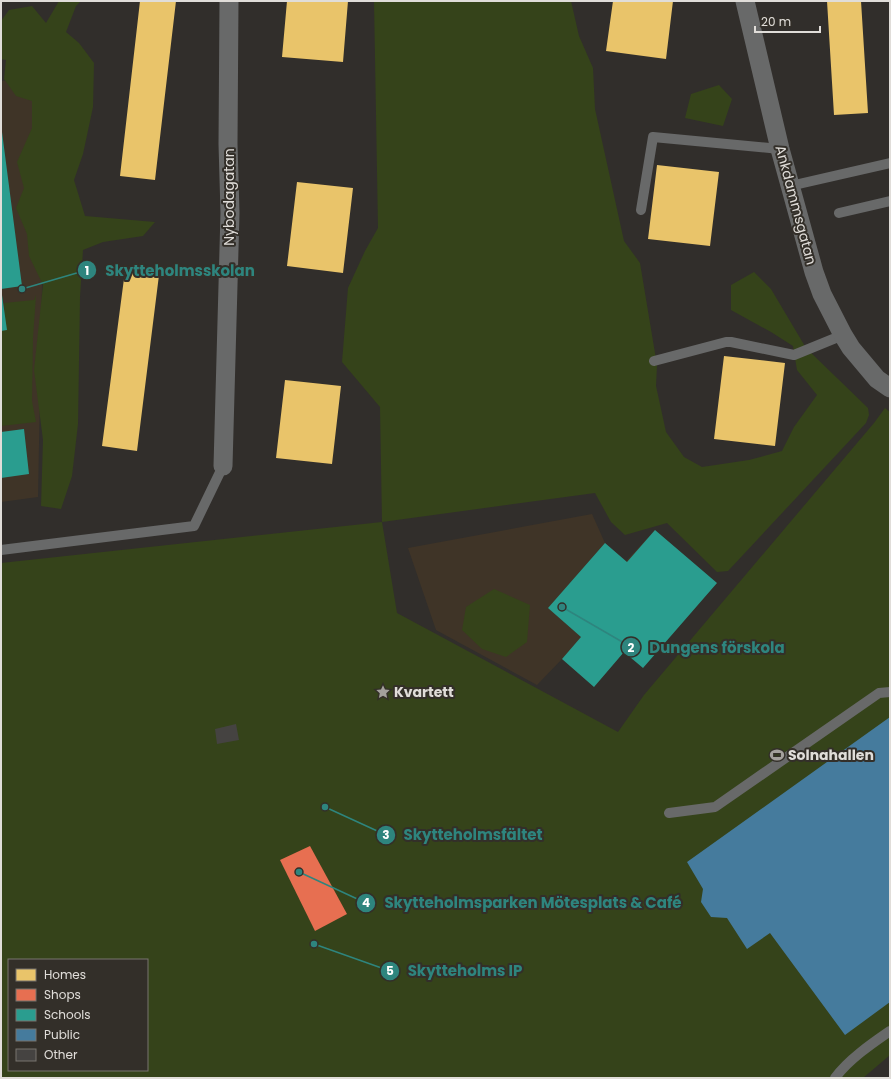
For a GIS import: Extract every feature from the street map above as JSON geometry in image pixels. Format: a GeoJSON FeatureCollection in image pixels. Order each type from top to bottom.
{"type":"FeatureCollection","features":[{"type":"Feature","properties":{"kind":"street","name":"Nybodagatan"},"geometry":{"type":"LineString","coordinates":[[224,466],[230,213],[228,144],[229,1]]}},
{"type":"Feature","properties":{"kind":"street","name":"Ankdammsgatan"},"geometry":{"type":"LineString","coordinates":[[745,1],[780,149],[814,272],[822,294],[851,348],[877,379],[890,388]]}},
{"type":"Feature","properties":{"kind":"lane"},"geometry":{"type":"LineString","coordinates":[[641,210],[653,137],[780,149]]}},
{"type":"Feature","properties":{"kind":"lane"},"geometry":{"type":"LineString","coordinates":[[790,186],[890,163]]}},
{"type":"Feature","properties":{"kind":"lane"},"geometry":{"type":"LineString","coordinates":[[839,213],[890,201]]}},
{"type":"Feature","properties":{"kind":"lane"},"geometry":{"type":"LineString","coordinates":[[654,361],[726,342],[794,355],[843,335]]}},
{"type":"Feature","properties":{"kind":"lane"},"geometry":{"type":"LineString","coordinates":[[1,550],[194,526],[224,466]]}},
{"type":"Feature","properties":{"kind":"lane"},"geometry":{"type":"LineString","coordinates":[[668,813],[715,807],[879,693],[890,692]]}},
{"type":"Feature","properties":{"kind":"lane"},"geometry":{"type":"LineString","coordinates":[[835,1078],[842,1069],[890,1031]]}},
{"type":"Feature","properties":{"kind":"shaded area"},"geometry":{"type":"Polygon","coordinates":[[[46,75],[38,497],[1,502],[1,81],[46,75]]]}},
{"type":"Feature","properties":{"kind":"shaded area"},"geometry":{"type":"Polygon","coordinates":[[[592,514],[605,543],[626,561],[655,530],[717,583],[643,668],[624,652],[594,687],[562,659],[537,685],[436,630],[408,548],[592,514]]]}},
{"type":"Feature","properties":{"kind":"green space"},"geometry":{"type":"Polygon","coordinates":[[[59,1],[81,1],[76,6],[66,32],[79,43],[94,63],[93,107],[83,154],[74,180],[85,216],[155,222],[143,236],[103,242],[83,250],[80,297],[78,424],[72,476],[61,509],[41,506],[43,440],[34,370],[43,285],[29,256],[27,234],[16,208],[24,188],[17,162],[32,128],[32,101],[16,96],[4,79],[6,60],[1,59],[1,21],[9,10],[32,6],[46,23],[59,1]]]}},
{"type":"Feature","properties":{"kind":"green space"},"geometry":{"type":"Polygon","coordinates":[[[374,1],[571,1],[579,36],[593,68],[595,109],[624,241],[640,263],[657,365],[656,386],[666,432],[684,457],[702,467],[749,460],[782,451],[794,427],[817,395],[797,370],[793,346],[731,310],[731,285],[754,272],[771,289],[806,348],[868,408],[869,415],[866,423],[728,571],[717,572],[667,523],[625,535],[611,522],[595,493],[382,522],[380,407],[342,362],[348,288],[365,251],[378,228],[374,1]]]}},
{"type":"Feature","properties":{"kind":"green space"},"geometry":{"type":"Polygon","coordinates":[[[719,85],[732,99],[723,126],[685,118],[691,94],[719,85]]]}},
{"type":"Feature","properties":{"kind":"green space"},"geometry":{"type":"Polygon","coordinates":[[[36,295],[33,338],[32,401],[36,422],[1,426],[1,331],[6,330],[4,303],[34,300],[36,295]]]}},
{"type":"Feature","properties":{"kind":"green space"},"geometry":{"type":"Polygon","coordinates":[[[885,408],[890,412],[890,1055],[863,1078],[1,1078],[1,563],[382,522],[397,613],[618,732],[644,695],[874,423],[885,408]]]}},
{"type":"Feature","properties":{"kind":"green space"},"geometry":{"type":"Polygon","coordinates":[[[494,589],[530,605],[527,642],[506,657],[482,649],[462,630],[466,607],[494,589]]]}},
{"type":"Feature","properties":{"kind":"building: Homes"},"geometry":{"type":"Polygon","coordinates":[[[140,1],[176,1],[155,180],[120,176],[140,1]]]}},
{"type":"Feature","properties":{"kind":"building: Homes"},"geometry":{"type":"Polygon","coordinates":[[[287,1],[348,1],[343,62],[282,57],[287,1]]]}},
{"type":"Feature","properties":{"kind":"building: Homes"},"geometry":{"type":"Polygon","coordinates":[[[613,1],[673,1],[666,59],[606,51],[613,1]]]}},
{"type":"Feature","properties":{"kind":"building: Homes"},"geometry":{"type":"Polygon","coordinates":[[[827,1],[861,1],[868,113],[834,115],[827,1]]]}},
{"type":"Feature","properties":{"kind":"building: Homes"},"geometry":{"type":"Polygon","coordinates":[[[657,165],[719,172],[710,246],[648,239],[657,165]]]}},
{"type":"Feature","properties":{"kind":"building: Homes"},"geometry":{"type":"Polygon","coordinates":[[[297,182],[353,188],[343,273],[287,266],[297,182]]]}},
{"type":"Feature","properties":{"kind":"building: Homes"},"geometry":{"type":"Polygon","coordinates":[[[125,271],[159,275],[137,451],[102,446],[125,271]]]}},
{"type":"Feature","properties":{"kind":"building: Homes"},"geometry":{"type":"Polygon","coordinates":[[[724,356],[785,363],[775,446],[714,439],[724,356]]]}},
{"type":"Feature","properties":{"kind":"building: Homes"},"geometry":{"type":"Polygon","coordinates":[[[285,380],[341,386],[332,464],[276,458],[285,380]]]}},
{"type":"Feature","properties":{"kind":"building: Shops"},"geometry":{"type":"Polygon","coordinates":[[[310,846],[347,914],[315,931],[280,860],[310,846]]]}},
{"type":"Feature","properties":{"kind":"building: Schools"},"geometry":{"type":"Polygon","coordinates":[[[1,132],[22,286],[1,289],[1,132]]]}},
{"type":"Feature","properties":{"kind":"building: Schools"},"geometry":{"type":"Polygon","coordinates":[[[1,295],[7,330],[1,331],[1,295]]]}},
{"type":"Feature","properties":{"kind":"building: Schools"},"geometry":{"type":"Polygon","coordinates":[[[24,429],[29,474],[1,478],[1,432],[24,429]]]}},
{"type":"Feature","properties":{"kind":"building: Schools"},"geometry":{"type":"Polygon","coordinates":[[[655,530],[717,583],[643,668],[624,652],[594,687],[562,659],[581,637],[548,608],[605,543],[627,562],[655,530]]]}},
{"type":"Feature","properties":{"kind":"building: Public"},"geometry":{"type":"Polygon","coordinates":[[[890,717],[890,1002],[845,1035],[770,933],[747,949],[727,918],[711,917],[701,902],[703,889],[687,862],[890,717]]]}},
{"type":"Feature","properties":{"kind":"building: Other"},"geometry":{"type":"Polygon","coordinates":[[[236,724],[239,740],[217,744],[215,729],[236,724]]]}},
{"type":"Feature","properties":{"kind":"place","name":"Skytteholmsskolan"},"geometry":{"type":"Point","coordinates":[22,289]}},
{"type":"Feature","properties":{"kind":"place","name":"Dungens förskola"},"geometry":{"type":"Point","coordinates":[562,607]}},
{"type":"Feature","properties":{"kind":"place","name":"Kvartett"},"geometry":{"type":"Point","coordinates":[383,692]}},
{"type":"Feature","properties":{"kind":"place","name":"Solnahallen"},"geometry":{"type":"Point","coordinates":[777,755]}},
{"type":"Feature","properties":{"kind":"place","name":"Skytteholmsfältet"},"geometry":{"type":"Point","coordinates":[325,807]}},
{"type":"Feature","properties":{"kind":"place","name":"Skytteholmsparken Mötesplats & Café"},"geometry":{"type":"Point","coordinates":[299,872]}},
{"type":"Feature","properties":{"kind":"place","name":"Skytteholms IP"},"geometry":{"type":"Point","coordinates":[314,944]}}]}
